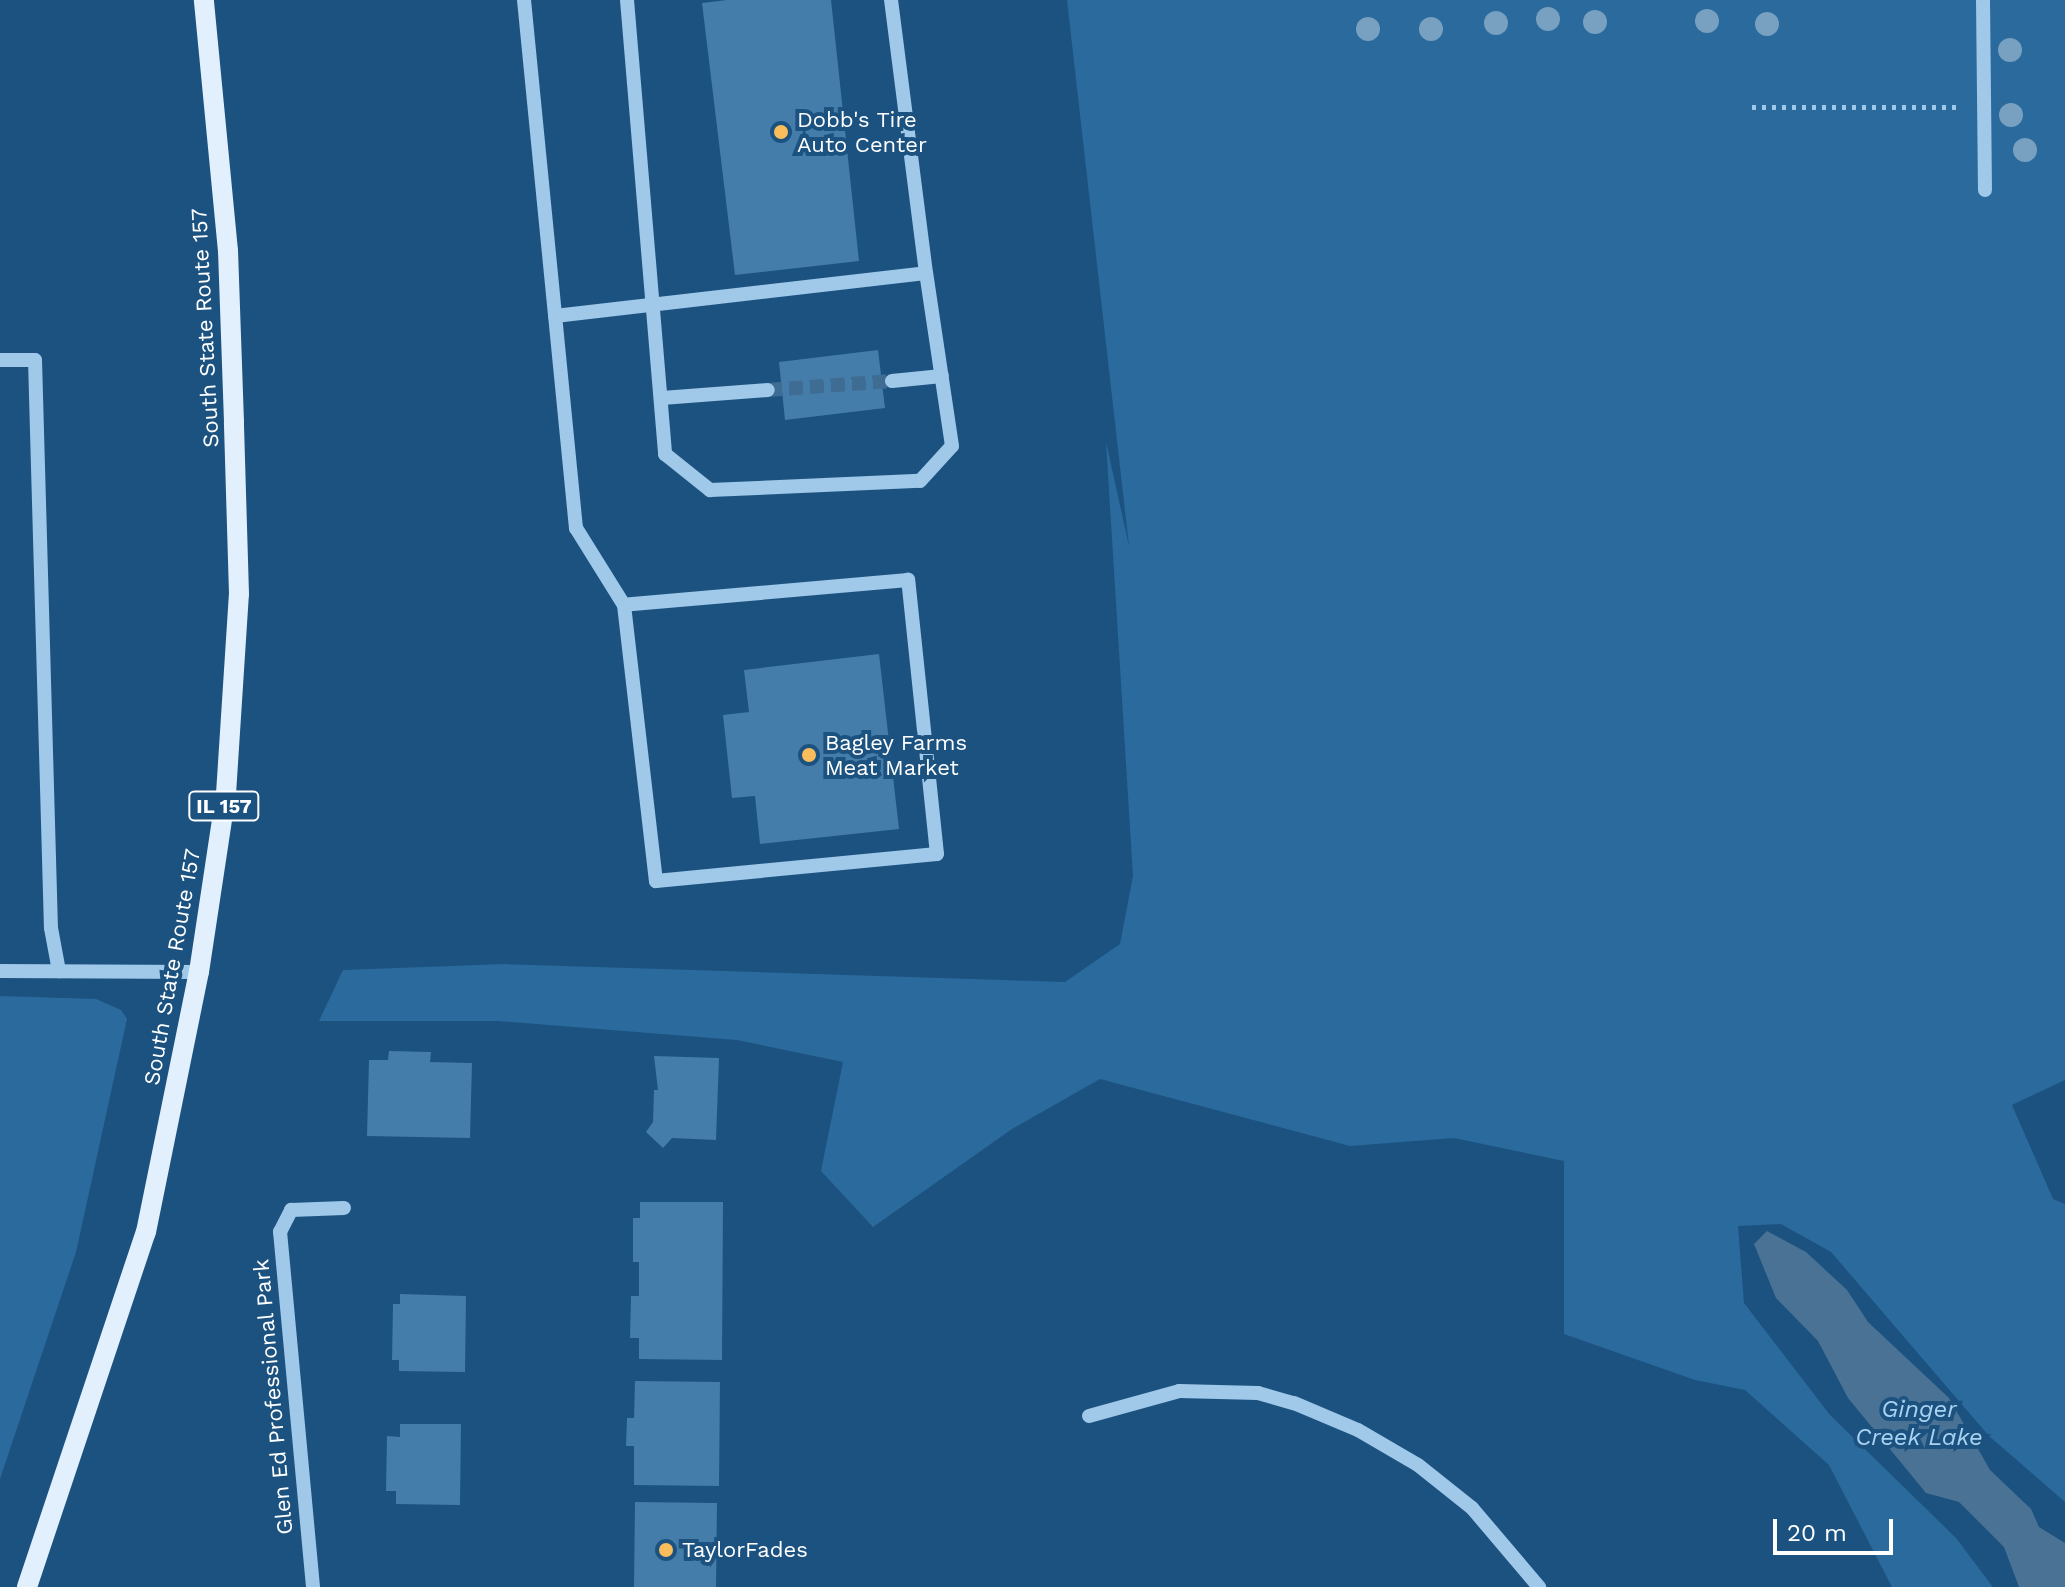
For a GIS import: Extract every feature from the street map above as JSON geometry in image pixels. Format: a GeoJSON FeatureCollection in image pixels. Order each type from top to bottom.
{"type":"FeatureCollection","features":[{"type":"Feature","properties":{"kind":"main road","name":"South State Route 157"},"geometry":{"type":"LineString","coordinates":[[27,1587],[146,1232],[199,972],[226,794],[239,594],[228,251],[204,0]]}},
{"type":"Feature","properties":{"kind":"street"},"geometry":{"type":"LineString","coordinates":[[524,0],[576,528],[624,605],[656,881],[937,854],[908,580],[624,605]]}},
{"type":"Feature","properties":{"kind":"street"},"geometry":{"type":"LineString","coordinates":[[627,0],[657,305],[665,454],[710,490],[920,481],[952,446],[891,0]]}},
{"type":"Feature","properties":{"kind":"street"},"geometry":{"type":"LineString","coordinates":[[1983,0],[1985,190]]}},
{"type":"Feature","properties":{"kind":"street"},"geometry":{"type":"LineString","coordinates":[[555,316],[926,273]]}},
{"type":"Feature","properties":{"kind":"street"},"geometry":{"type":"LineString","coordinates":[[0,360],[35,360],[51,928],[59,971]]}},
{"type":"Feature","properties":{"kind":"street"},"geometry":{"type":"LineString","coordinates":[[892,381],[942,376]]}},
{"type":"Feature","properties":{"kind":"street"},"geometry":{"type":"LineString","coordinates":[[662,398],[768,390]]}},
{"type":"Feature","properties":{"kind":"street"},"geometry":{"type":"LineString","coordinates":[[0,971],[199,972]]}},
{"type":"Feature","properties":{"kind":"street","name":"Glen Ed Professional Park"},"geometry":{"type":"LineString","coordinates":[[313,1587],[280,1232],[291,1210],[344,1208]]}},
{"type":"Feature","properties":{"kind":"street"},"geometry":{"type":"LineString","coordinates":[[1089,1416],[1179,1391],[1258,1393],[1294,1403],[1358,1430],[1418,1465],[1472,1508],[1539,1587]]}},
{"type":"Feature","properties":{"kind":"path"},"geometry":{"type":"LineString","coordinates":[[1752,107],[1984,107]]}},
{"type":"Feature","properties":{"kind":"shaded area"},"geometry":{"type":"Polygon","coordinates":[[[1067,0],[2065,0],[2065,1080],[2012,1105],[2053,1199],[2065,1204],[2065,1502],[1989,1436],[1831,1252],[1781,1224],[1738,1226],[1744,1303],[1830,1415],[1956,1538],[1993,1587],[1892,1587],[1829,1465],[1745,1390],[1695,1380],[1564,1334],[1564,1161],[1454,1138],[1350,1146],[1100,1079],[1012,1129],[873,1227],[821,1171],[843,1062],[737,1040],[497,1021],[319,1021],[343,970],[504,964],[1065,982],[1120,944],[1133,876],[1106,442],[1129,546],[1067,0]]]}},
{"type":"Feature","properties":{"kind":"shaded area"},"geometry":{"type":"Polygon","coordinates":[[[0,996],[96,999],[121,1010],[127,1019],[76,1252],[0,1479],[0,996]]]}},
{"type":"Feature","properties":{"kind":"water","name":"Ginger Creek Lake"},"geometry":{"type":"Polygon","coordinates":[[[1767,1231],[1806,1252],[1847,1290],[1868,1322],[1949,1398],[1990,1470],[2031,1509],[2039,1527],[2065,1543],[2065,1587],[2019,1587],[2004,1547],[1959,1502],[1926,1493],[1848,1398],[1818,1341],[1776,1298],[1754,1244],[1767,1231]]]}},
{"type":"Feature","properties":{"kind":"building","name":"Dobb's Tire Auto Center"},"geometry":{"type":"Polygon","coordinates":[[[727,0],[831,0],[859,261],[735,275],[702,3],[727,0]]]}},
{"type":"Feature","properties":{"kind":"building"},"geometry":{"type":"Polygon","coordinates":[[[878,350],[885,408],[785,420],[779,362],[878,350]]]}},
{"type":"Feature","properties":{"kind":"building","name":"Bagley Farms Meat Market"},"geometry":{"type":"Polygon","coordinates":[[[879,654],[899,829],[760,844],[755,796],[732,798],[723,715],[749,712],[744,670],[879,654]]]}},
{"type":"Feature","properties":{"kind":"building"},"geometry":{"type":"Polygon","coordinates":[[[389,1051],[431,1052],[430,1062],[472,1063],[470,1138],[367,1136],[369,1060],[388,1060],[389,1051]]]}},
{"type":"Feature","properties":{"kind":"building"},"geometry":{"type":"Polygon","coordinates":[[[654,1056],[719,1058],[716,1140],[672,1138],[663,1148],[646,1132],[653,1122],[654,1090],[658,1090],[654,1056]]]}},
{"type":"Feature","properties":{"kind":"building"},"geometry":{"type":"Polygon","coordinates":[[[640,1202],[723,1202],[722,1360],[639,1359],[639,1338],[630,1338],[631,1296],[639,1296],[639,1262],[633,1262],[633,1218],[640,1218],[640,1202]]]}},
{"type":"Feature","properties":{"kind":"building"},"geometry":{"type":"Polygon","coordinates":[[[400,1294],[466,1296],[465,1372],[399,1371],[399,1360],[392,1360],[393,1304],[400,1304],[400,1294]]]}},
{"type":"Feature","properties":{"kind":"building"},"geometry":{"type":"Polygon","coordinates":[[[635,1381],[720,1382],[719,1486],[634,1485],[634,1446],[626,1446],[627,1418],[634,1418],[635,1381]]]}},
{"type":"Feature","properties":{"kind":"building"},"geometry":{"type":"Polygon","coordinates":[[[400,1424],[461,1424],[460,1505],[396,1504],[396,1491],[386,1491],[387,1436],[400,1437],[400,1424]]]}},
{"type":"Feature","properties":{"kind":"building"},"geometry":{"type":"Polygon","coordinates":[[[635,1502],[717,1503],[716,1587],[634,1587],[635,1502]]]}},
{"type":"Feature","properties":{"kind":"tunnel"},"geometry":{"type":"LineString","coordinates":[[768,390],[892,381]]}},
{"type":"Feature","properties":{"kind":"place","name":"Dobb's Tire Auto Center"},"geometry":{"type":"Point","coordinates":[781,132]}},
{"type":"Feature","properties":{"kind":"place","name":"Bagley Farms Meat Market"},"geometry":{"type":"Point","coordinates":[809,755]}},
{"type":"Feature","properties":{"kind":"place","name":"TaylorFades"},"geometry":{"type":"Point","coordinates":[666,1550]}}]}
